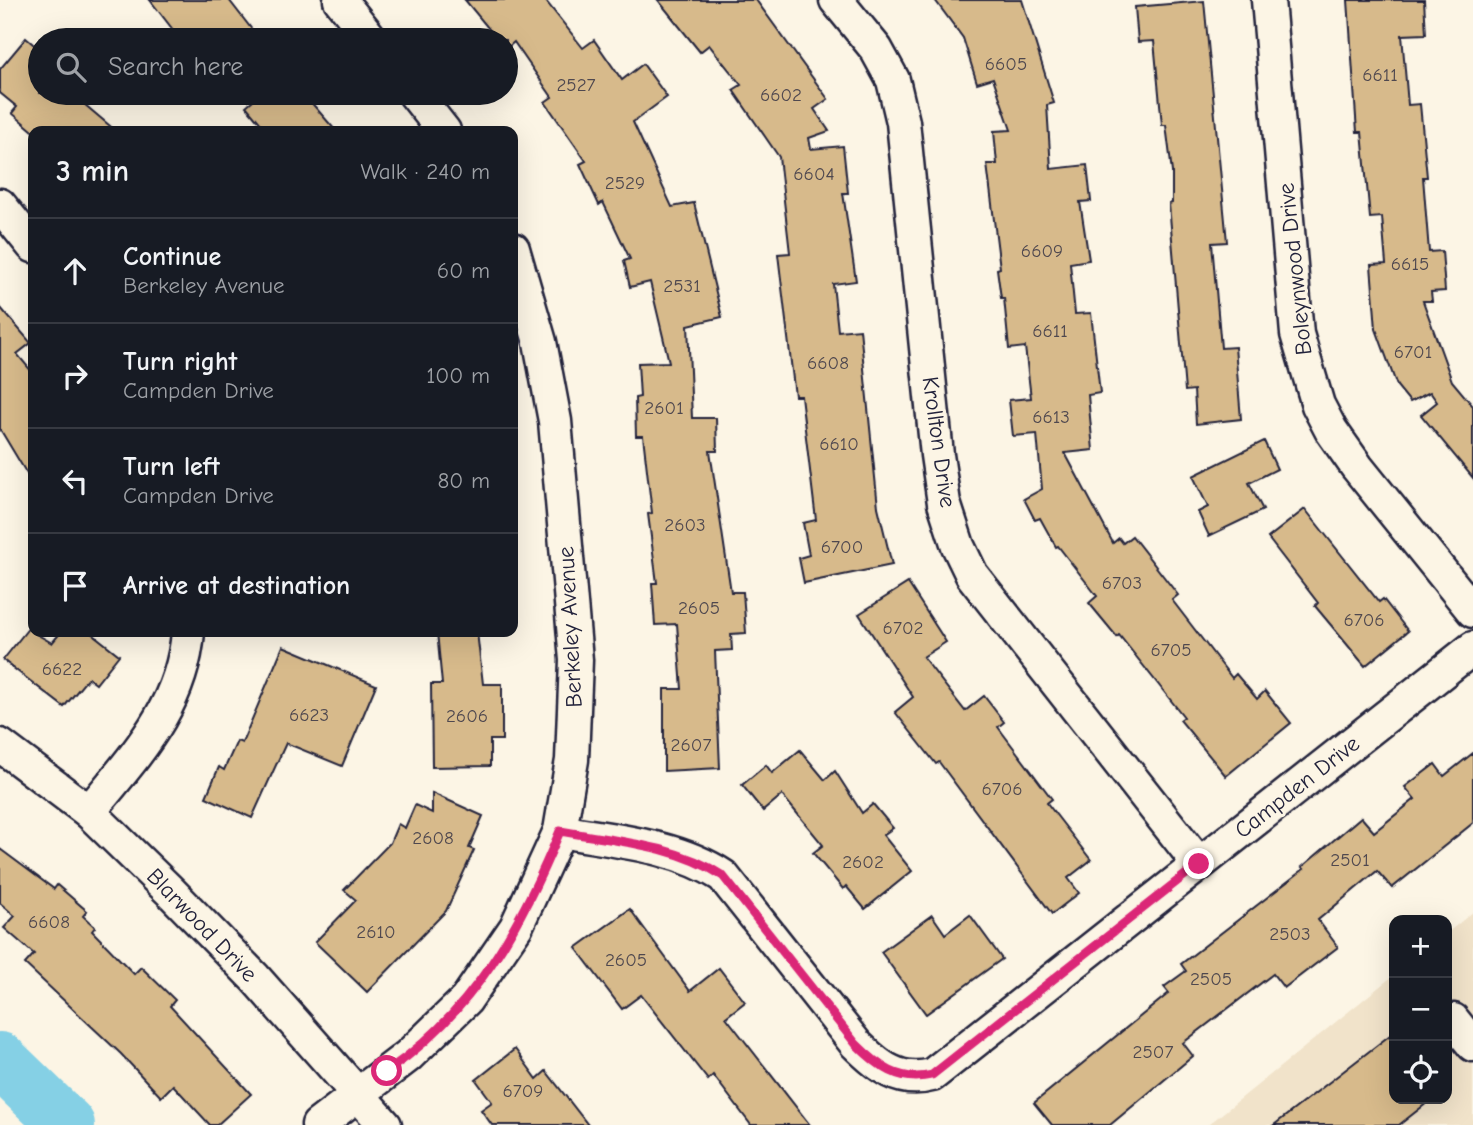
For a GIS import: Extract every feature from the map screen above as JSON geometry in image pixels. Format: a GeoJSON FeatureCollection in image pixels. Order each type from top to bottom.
{"type":"FeatureCollection","features":[{"type":"Feature","properties":{"kind":"street"},"geometry":{"type":"LineString","coordinates":[[340,0],[362,28]]}},
{"type":"Feature","properties":{"kind":"street","name":"Krollton Drive"},"geometry":{"type":"LineString","coordinates":[[836,0],[876,49],[893,80],[900,112],[916,231],[937,455],[944,503],[958,546],[972,575],[1007,622],[1199,864]]}},
{"type":"Feature","properties":{"kind":"street","name":"Boleynwood Drive"},"geometry":{"type":"LineString","coordinates":[[1268,0],[1297,334],[1307,373],[1331,430],[1473,611]]}},
{"type":"Feature","properties":{"kind":"street"},"geometry":{"type":"LineString","coordinates":[[423,105],[440,126]]}},
{"type":"Feature","properties":{"kind":"street"},"geometry":{"type":"LineString","coordinates":[[0,205],[28,240]]}},
{"type":"Feature","properties":{"kind":"street","name":"Berkeley Avenue"},"geometry":{"type":"LineString","coordinates":[[318,1125],[408,1056],[466,1000],[516,927],[560,831],[572,760],[576,660],[555,421],[531,309],[518,266]]}},
{"type":"Feature","properties":{"kind":"street"},"geometry":{"type":"LineString","coordinates":[[89,812],[168,709],[180,677],[187,637]]}},
{"type":"Feature","properties":{"kind":"street","name":"Campden Drive"},"geometry":{"type":"LineString","coordinates":[[560,831],[678,853],[704,863],[723,876],[856,1044],[880,1068],[916,1079],[932,1075],[1473,648]]}},
{"type":"Feature","properties":{"kind":"street","name":"Blarwood Drive"},"geometry":{"type":"LineString","coordinates":[[0,745],[89,812],[255,978],[385,1125]]}},
{"type":"Feature","properties":{"kind":"street"},"geometry":{"type":"LineString","coordinates":[[1453,1020],[1473,1045]]}},
{"type":"Feature","properties":{"kind":"shaded area"},"geometry":{"type":"Polygon","coordinates":[[[1473,912],[1473,1125],[1208,1125],[1389,979],[1389,1104],[1452,1104],[1452,929],[1473,912]]]}},
{"type":"Feature","properties":{"kind":"building"},"geometry":{"type":"Polygon","coordinates":[[[150,0],[229,0],[251,28],[172,28],[150,0]]]}},
{"type":"Feature","properties":{"kind":"building"},"geometry":{"type":"Polygon","coordinates":[[[465,0],[545,0],[583,48],[594,40],[622,80],[643,64],[667,97],[633,122],[672,207],[694,203],[722,317],[688,325],[692,418],[716,418],[717,451],[710,451],[731,592],[743,592],[746,633],[731,634],[732,650],[715,651],[720,768],[664,771],[664,689],[682,689],[677,624],[655,625],[652,583],[657,583],[648,514],[652,513],[643,436],[636,436],[635,398],[640,397],[638,363],[669,362],[650,282],[630,287],[624,261],[630,259],[603,202],[599,205],[580,164],[586,161],[545,102],[552,97],[518,48],[518,28],[488,28],[465,0]]]}},
{"type":"Feature","properties":{"kind":"building"},"geometry":{"type":"Polygon","coordinates":[[[658,0],[756,0],[828,99],[814,109],[829,131],[809,138],[811,149],[843,146],[848,193],[843,193],[856,281],[833,284],[838,331],[860,329],[878,507],[892,565],[804,583],[799,558],[809,555],[803,523],[816,520],[801,396],[795,396],[778,254],[790,253],[779,157],[733,90],[741,85],[709,45],[700,52],[658,0]]]}},
{"type":"Feature","properties":{"kind":"building"},"geometry":{"type":"Polygon","coordinates":[[[935,0],[1022,0],[1054,103],[1047,105],[1051,169],[1087,165],[1091,201],[1080,202],[1089,260],[1070,263],[1075,314],[1091,313],[1100,393],[1088,395],[1093,450],[1065,453],[1113,543],[1119,538],[1123,543],[1132,536],[1178,595],[1172,600],[1232,678],[1236,674],[1257,699],[1265,691],[1291,723],[1226,776],[1180,720],[1184,717],[1119,635],[1117,637],[1089,603],[1097,596],[1058,546],[1056,547],[1040,518],[1035,520],[1024,499],[1042,489],[1037,434],[1013,436],[1009,400],[1031,398],[1025,347],[1009,349],[1004,298],[1001,298],[997,269],[1000,268],[987,164],[997,164],[994,131],[1011,130],[993,78],[977,83],[963,38],[935,0]]]}},
{"type":"Feature","properties":{"kind":"building"},"geometry":{"type":"Polygon","coordinates":[[[1348,0],[1424,0],[1426,34],[1402,35],[1408,105],[1420,104],[1427,177],[1423,177],[1429,252],[1442,251],[1445,291],[1431,292],[1432,301],[1423,301],[1452,381],[1473,406],[1473,478],[1421,415],[1437,402],[1430,392],[1410,402],[1397,386],[1376,329],[1371,265],[1386,264],[1382,217],[1370,218],[1362,132],[1357,132],[1348,0]]]}},
{"type":"Feature","properties":{"kind":"building"},"geometry":{"type":"Polygon","coordinates":[[[1204,1],[1227,242],[1212,243],[1221,348],[1235,347],[1241,419],[1196,424],[1194,390],[1185,391],[1169,204],[1172,203],[1172,172],[1166,125],[1162,125],[1154,41],[1138,42],[1135,7],[1204,1]]]}},
{"type":"Feature","properties":{"kind":"building"},"geometry":{"type":"Polygon","coordinates":[[[26,38],[28,105],[85,105],[110,126],[28,127],[12,113],[17,107],[0,93],[0,69],[26,38]]]}},
{"type":"Feature","properties":{"kind":"building"},"geometry":{"type":"Polygon","coordinates":[[[313,105],[332,126],[263,126],[246,106],[313,105]]]}},
{"type":"Feature","properties":{"kind":"building"},"geometry":{"type":"Polygon","coordinates":[[[0,307],[28,340],[28,345],[17,354],[28,367],[28,476],[0,429],[0,307]]]}},
{"type":"Feature","properties":{"kind":"building"},"geometry":{"type":"Polygon","coordinates":[[[1264,441],[1277,469],[1249,483],[1263,510],[1209,536],[1198,512],[1208,507],[1193,476],[1264,441]]]}},
{"type":"Feature","properties":{"kind":"building"},"geometry":{"type":"Polygon","coordinates":[[[1305,509],[1379,602],[1383,599],[1408,631],[1365,666],[1315,606],[1318,603],[1268,538],[1305,509]]]}},
{"type":"Feature","properties":{"kind":"building"},"geometry":{"type":"Polygon","coordinates":[[[908,583],[946,642],[923,657],[965,711],[984,696],[1004,722],[998,727],[1052,799],[1047,803],[1091,860],[1068,878],[1079,893],[1052,914],[939,762],[936,764],[895,712],[913,697],[859,614],[908,583]]]}},
{"type":"Feature","properties":{"kind":"building"},"geometry":{"type":"Polygon","coordinates":[[[28,629],[28,637],[42,637],[52,643],[57,637],[96,637],[119,655],[96,684],[88,678],[64,707],[3,660],[28,629]]]}},
{"type":"Feature","properties":{"kind":"building"},"geometry":{"type":"Polygon","coordinates":[[[437,637],[478,637],[483,684],[502,684],[502,740],[490,740],[490,766],[432,767],[431,684],[442,684],[437,637]]]}},
{"type":"Feature","properties":{"kind":"building"},"geometry":{"type":"Polygon","coordinates":[[[283,646],[376,685],[342,766],[286,743],[252,818],[206,797],[219,767],[224,770],[237,741],[242,743],[283,646]]]}},
{"type":"Feature","properties":{"kind":"building"},"geometry":{"type":"Polygon","coordinates":[[[800,750],[825,780],[835,771],[862,813],[873,804],[893,828],[883,835],[912,871],[865,909],[846,886],[843,889],[813,853],[823,845],[782,795],[763,811],[742,785],[766,765],[772,773],[800,750]]]}},
{"type":"Feature","properties":{"kind":"building"},"geometry":{"type":"Polygon","coordinates":[[[1473,753],[1473,823],[1392,888],[1377,871],[1318,920],[1338,947],[1284,988],[1273,974],[1183,1043],[1193,1056],[1110,1125],[1052,1125],[1034,1103],[1169,993],[1164,987],[1186,971],[1181,964],[1304,869],[1302,867],[1361,817],[1374,832],[1415,799],[1405,787],[1435,764],[1444,776],[1473,753]]]}},
{"type":"Feature","properties":{"kind":"building"},"geometry":{"type":"Polygon","coordinates":[[[432,793],[483,816],[469,848],[474,850],[446,911],[367,992],[315,942],[356,900],[344,890],[390,843],[398,824],[405,828],[415,805],[432,813],[432,793]]]}},
{"type":"Feature","properties":{"kind":"building"},"geometry":{"type":"Polygon","coordinates":[[[0,849],[54,889],[57,885],[87,911],[83,916],[95,927],[92,931],[134,974],[141,967],[175,1000],[170,1006],[251,1094],[217,1125],[210,1125],[173,1085],[161,1097],[121,1054],[25,964],[34,954],[4,928],[15,916],[0,903],[0,849]]]}},
{"type":"Feature","properties":{"kind":"building"},"geometry":{"type":"Polygon","coordinates":[[[630,909],[690,991],[719,968],[745,1002],[726,1017],[810,1125],[751,1125],[713,1075],[708,1080],[641,995],[622,1009],[576,948],[630,909]]]}},
{"type":"Feature","properties":{"kind":"building"},"geometry":{"type":"Polygon","coordinates":[[[932,915],[945,934],[970,915],[1002,959],[926,1014],[881,952],[932,915]]]}},
{"type":"Feature","properties":{"kind":"building"},"geometry":{"type":"Polygon","coordinates":[[[1389,1036],[1389,1104],[1426,1104],[1399,1125],[1274,1125],[1389,1036]]]}},
{"type":"Feature","properties":{"kind":"building"},"geometry":{"type":"Polygon","coordinates":[[[515,1049],[537,1079],[546,1071],[588,1125],[492,1125],[481,1110],[492,1102],[476,1080],[515,1049]]]}},
{"type":"Feature","properties":{"kind":"waterway"},"geometry":{"type":"LineString","coordinates":[[0,1060],[67,1125]]}},
{"type":"Feature","properties":{"kind":"route"},"geometry":{"type":"LineString","coordinates":[[387,1071],[408,1056],[466,1000],[487,973],[516,927],[560,831],[678,853],[704,863],[723,876],[799,968],[856,1044],[880,1068],[916,1079],[932,1075],[1199,864]]}}]}
